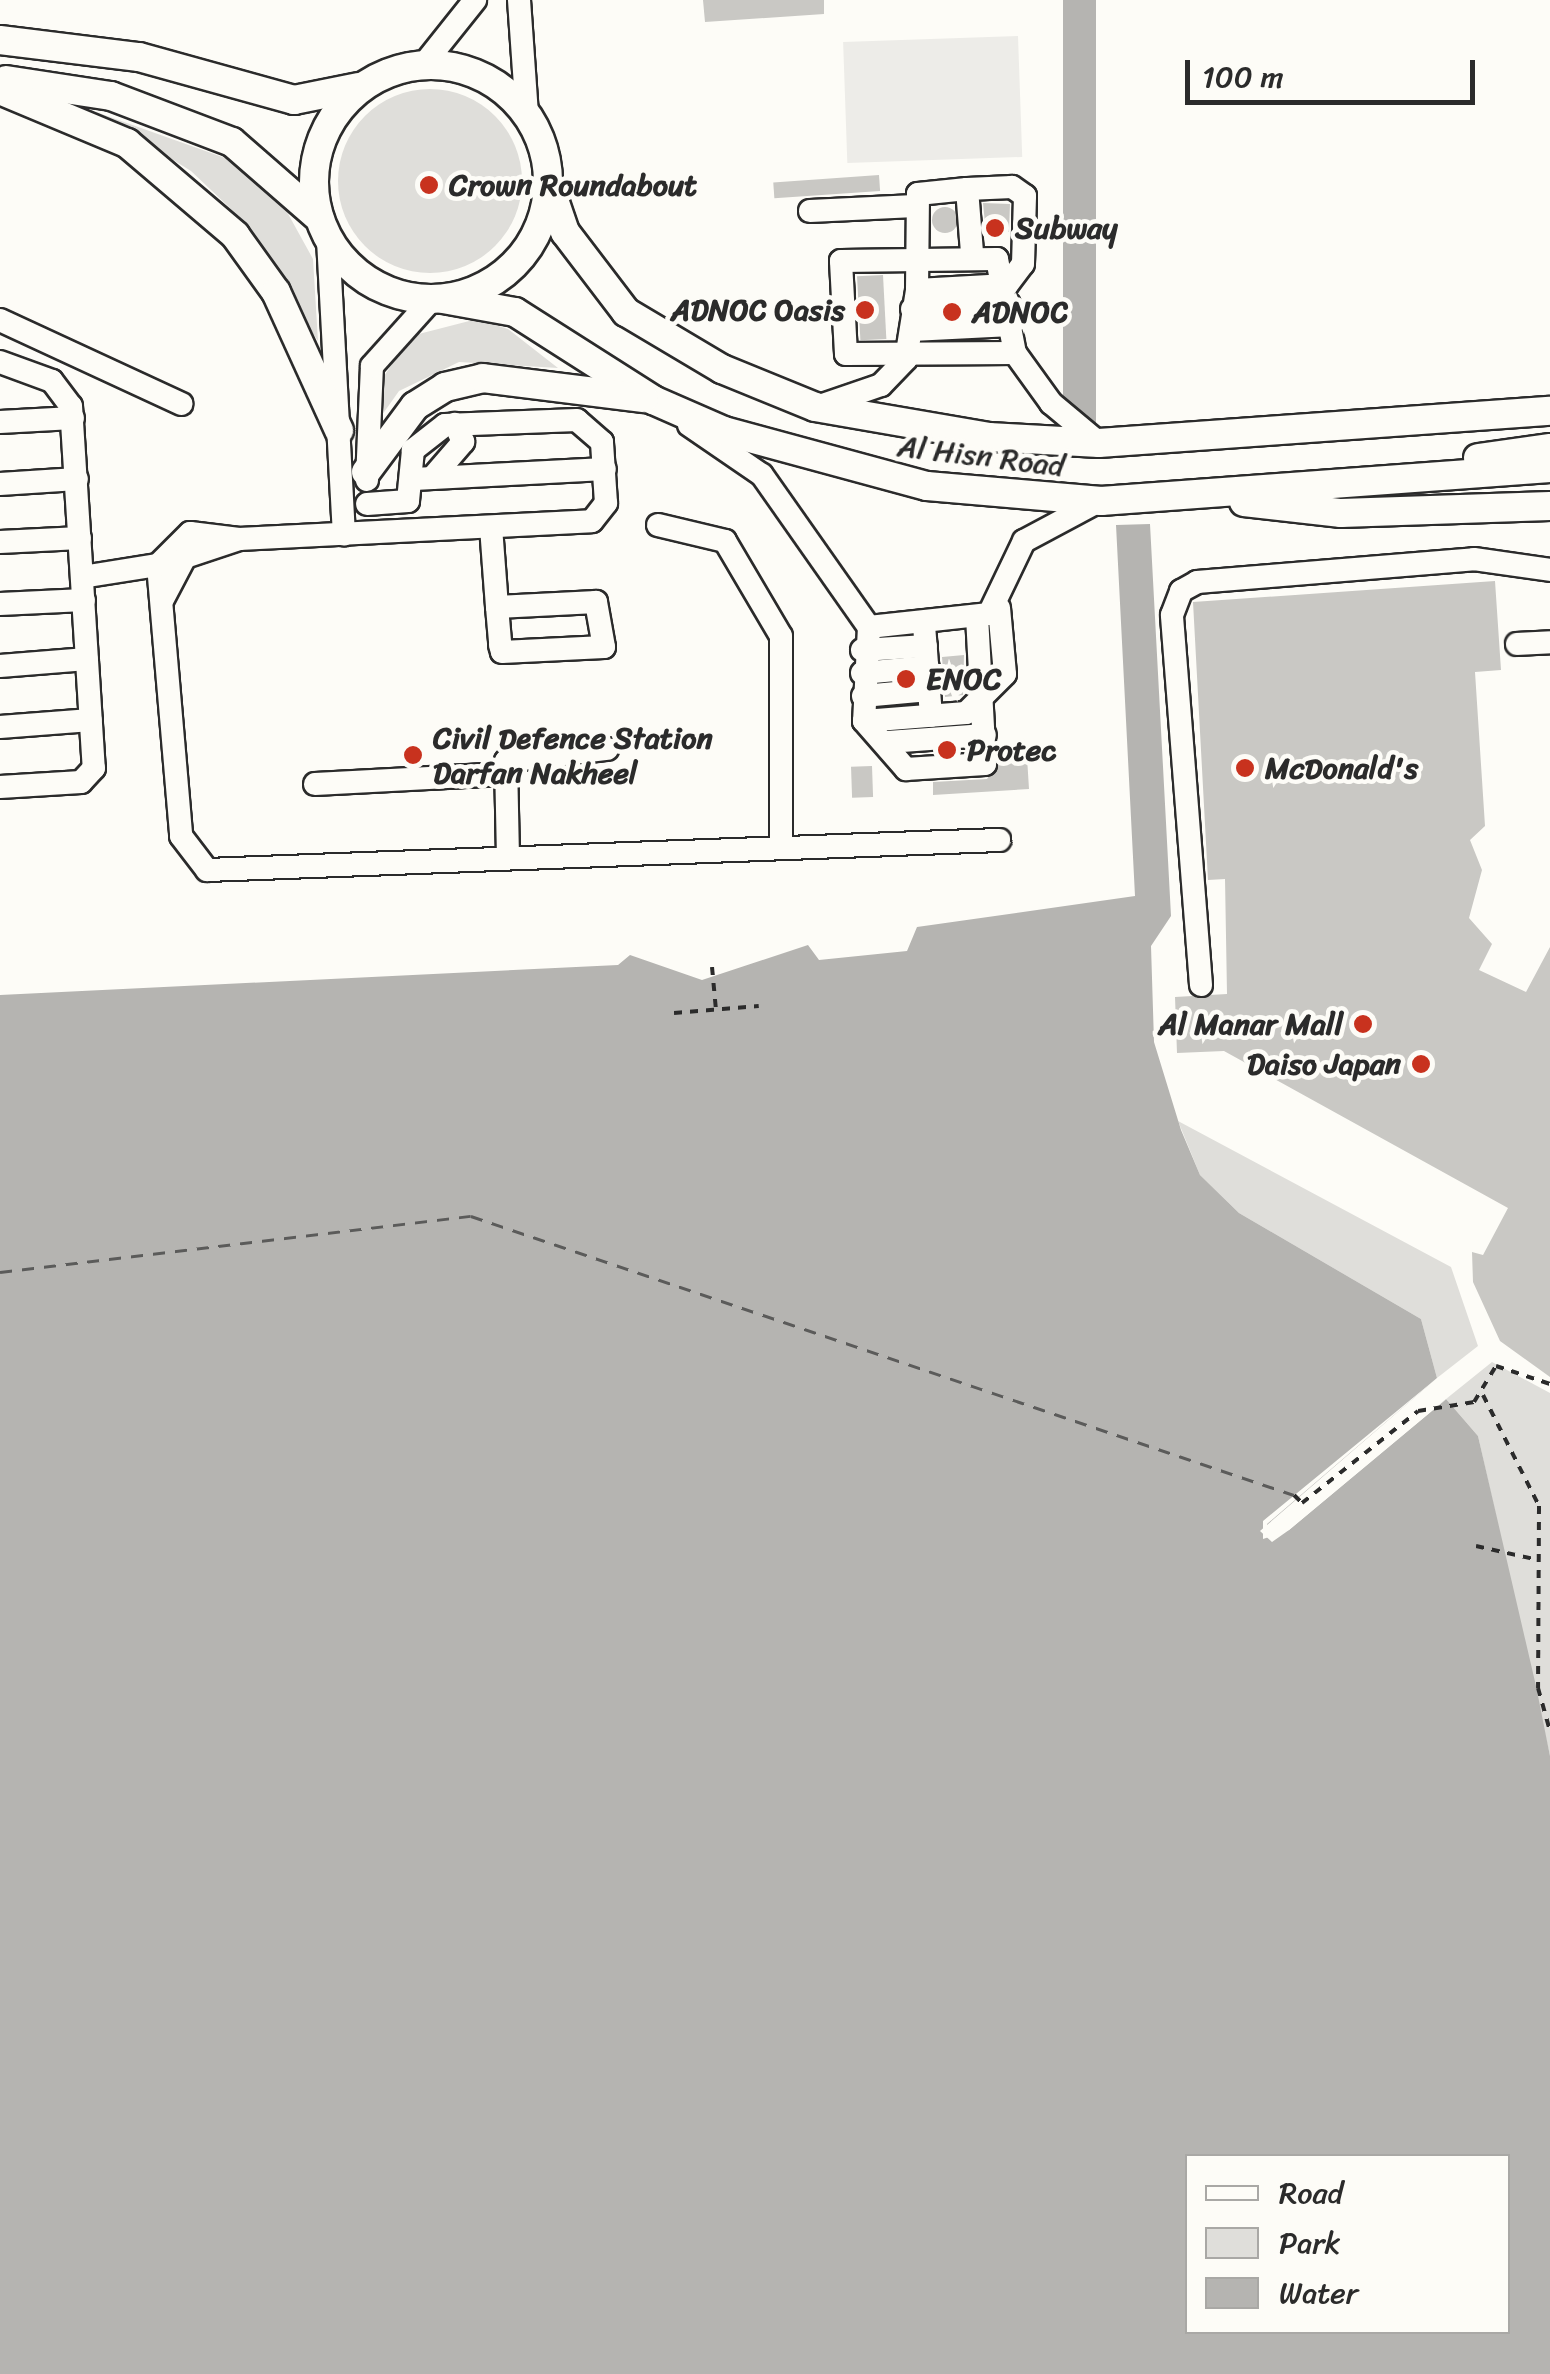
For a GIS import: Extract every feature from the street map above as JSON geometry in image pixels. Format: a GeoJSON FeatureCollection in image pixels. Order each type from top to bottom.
{"type":"FeatureCollection","features":[{"type":"Feature","properties":{"kind":"main road"},"geometry":{"type":"LineString","coordinates":[[0,80],[112,96],[232,142],[323,229],[370,282],[438,298],[496,280],[524,255],[549,186],[527,114],[483,78],[424,64],[366,85],[294,100],[139,58],[1,40]]}},
{"type":"Feature","properties":{"kind":"main road"},"geometry":{"type":"LineString","coordinates":[[323,229],[320,144],[366,85]]}},
{"type":"Feature","properties":{"kind":"main road"},"geometry":{"type":"LineString","coordinates":[[0,90],[127,143],[184,185],[276,292],[339,430]]}},
{"type":"Feature","properties":{"kind":"main road","name":"Al Hisn Road"},"geometry":{"type":"LineString","coordinates":[[549,186],[565,232],[626,312],[722,369],[814,407],[989,437],[1099,443],[1550,410]]}},
{"type":"Feature","properties":{"kind":"main road","name":"Al Hisn Road"},"geometry":{"type":"LineString","coordinates":[[438,298],[514,312],[653,400],[850,470],[1101,501],[1550,468]]}},
{"type":"Feature","properties":{"kind":"main road"},"geometry":{"type":"LineString","coordinates":[[366,472],[415,406],[445,387],[502,380],[653,400]]}},
{"type":"Feature","properties":{"kind":"main road"},"geometry":{"type":"LineString","coordinates":[[1420,480],[1550,448]]}},
{"type":"Feature","properties":{"kind":"main road"},"geometry":{"type":"LineString","coordinates":[[1213,494],[1328,513],[1550,506]]}},
{"type":"Feature","properties":{"kind":"lane"},"geometry":{"type":"LineString","coordinates":[[424,64],[475,0]]}},
{"type":"Feature","properties":{"kind":"lane"},"geometry":{"type":"LineString","coordinates":[[519,0],[527,114]]}},
{"type":"Feature","properties":{"kind":"lane"},"geometry":{"type":"LineString","coordinates":[[814,407],[881,385],[906,359],[917,256],[915,206],[924,191],[1012,187],[1024,196],[1028,242],[1009,304]]}},
{"type":"Feature","properties":{"kind":"lane"},"geometry":{"type":"LineString","coordinates":[[967,188],[972,253]]}},
{"type":"Feature","properties":{"kind":"lane"},"geometry":{"type":"LineString","coordinates":[[810,211],[915,206]]}},
{"type":"Feature","properties":{"kind":"lane"},"geometry":{"type":"LineString","coordinates":[[323,229],[344,535]]}},
{"type":"Feature","properties":{"kind":"lane"},"geometry":{"type":"LineString","coordinates":[[1014,352],[906,359],[846,354],[838,269],[851,258],[972,253],[997,259],[1009,304],[1014,352],[1051,403],[1099,443]]}},
{"type":"Feature","properties":{"kind":"lane"},"geometry":{"type":"LineString","coordinates":[[368,534],[366,472],[372,366],[438,298]]}},
{"type":"Feature","properties":{"kind":"lane"},"geometry":{"type":"LineString","coordinates":[[913,310],[1009,304]]}},
{"type":"Feature","properties":{"kind":"lane"},"geometry":{"type":"LineString","coordinates":[[913,310],[1009,304]]}},
{"type":"Feature","properties":{"kind":"lane"},"geometry":{"type":"LineString","coordinates":[[0,320],[182,404]]}},
{"type":"Feature","properties":{"kind":"lane"},"geometry":{"type":"LineString","coordinates":[[0,362],[52,382],[73,418],[91,720],[86,780],[0,787]]}},
{"type":"Feature","properties":{"kind":"lane"},"geometry":{"type":"LineString","coordinates":[[653,400],[762,475],[869,626],[922,651]]}},
{"type":"Feature","properties":{"kind":"lane"},"geometry":{"type":"LineString","coordinates":[[0,422],[73,418]]}},
{"type":"Feature","properties":{"kind":"lane"},"geometry":{"type":"LineString","coordinates":[[0,604],[83,588],[158,565],[190,533],[239,539],[368,534],[592,521],[604,511],[604,469],[598,434],[577,420],[455,424],[418,441],[423,478]]}},
{"type":"Feature","properties":{"kind":"lane"},"geometry":{"type":"LineString","coordinates":[[368,504],[408,500],[423,478],[463,442],[455,424]]}},
{"type":"Feature","properties":{"kind":"lane"},"geometry":{"type":"LineString","coordinates":[[423,478],[604,469]]}},
{"type":"Feature","properties":{"kind":"lane"},"geometry":{"type":"LineString","coordinates":[[0,484],[77,479]]}},
{"type":"Feature","properties":{"kind":"lane"},"geometry":{"type":"LineString","coordinates":[[864,722],[932,716],[982,705],[1005,674],[999,608],[1024,541],[1101,501]]}},
{"type":"Feature","properties":{"kind":"lane"},"geometry":{"type":"LineString","coordinates":[[658,525],[725,542],[781,636],[781,842]]}},
{"type":"Feature","properties":{"kind":"lane"},"geometry":{"type":"LineString","coordinates":[[492,527],[497,607],[509,657],[604,647],[596,602],[497,607]]}},
{"type":"Feature","properties":{"kind":"lane"},"geometry":{"type":"LineString","coordinates":[[0,542],[80,538]]}},
{"type":"Feature","properties":{"kind":"lane"},"geometry":{"type":"LineString","coordinates":[[162,602],[185,557],[239,539]]}},
{"type":"Feature","properties":{"kind":"lane"},"geometry":{"type":"LineString","coordinates":[[1201,985],[1172,615],[1180,591],[1197,582],[1474,559],[1546,568]]}},
{"type":"Feature","properties":{"kind":"lane"},"geometry":{"type":"LineString","coordinates":[[158,565],[181,836],[194,863],[223,873],[781,842],[999,840]]}},
{"type":"Feature","properties":{"kind":"lane"},"geometry":{"type":"LineString","coordinates":[[932,716],[922,651],[931,614],[972,619],[999,608]]}},
{"type":"Feature","properties":{"kind":"lane"},"geometry":{"type":"LineString","coordinates":[[869,626],[862,673],[864,722],[915,770],[981,766],[985,743],[972,619]]}},
{"type":"Feature","properties":{"kind":"lane"},"geometry":{"type":"LineString","coordinates":[[1517,644],[1550,642]]}},
{"type":"Feature","properties":{"kind":"lane"},"geometry":{"type":"LineString","coordinates":[[862,673],[922,651]]}},
{"type":"Feature","properties":{"kind":"lane"},"geometry":{"type":"LineString","coordinates":[[862,673],[922,651]]}},
{"type":"Feature","properties":{"kind":"lane"},"geometry":{"type":"LineString","coordinates":[[0,666],[88,659]]}},
{"type":"Feature","properties":{"kind":"lane"},"geometry":{"type":"LineString","coordinates":[[0,727],[91,720]]}},
{"type":"Feature","properties":{"kind":"lane"},"geometry":{"type":"LineString","coordinates":[[508,857],[504,774],[515,756],[607,748]]}},
{"type":"Feature","properties":{"kind":"lane"},"geometry":{"type":"LineString","coordinates":[[316,784],[504,774]]}},
{"type":"Feature","properties":{"kind":"path"},"geometry":{"type":"LineString","coordinates":[[712,967],[716,1010]]}},
{"type":"Feature","properties":{"kind":"path"},"geometry":{"type":"LineString","coordinates":[[674,1013],[759,1006]]}},
{"type":"Feature","properties":{"kind":"path"},"geometry":{"type":"LineString","coordinates":[[1483,1395],[1496,1366],[1550,1384]]}},
{"type":"Feature","properties":{"kind":"path"},"geometry":{"type":"LineString","coordinates":[[1294,1495],[1302,1503],[1418,1412],[1483,1395]]}},
{"type":"Feature","properties":{"kind":"path"},"geometry":{"type":"LineString","coordinates":[[1483,1395],[1535,1490],[1538,1688],[1550,1731]]}},
{"type":"Feature","properties":{"kind":"path"},"geometry":{"type":"LineString","coordinates":[[1476,1546],[1538,1560]]}},
{"type":"Feature","properties":{"kind":"shaded area"},"geometry":{"type":"Polygon","coordinates":[[[1018,36],[1022,157],[847,163],[843,42],[1018,36]]]}},
{"type":"Feature","properties":{"kind":"green space"},"geometry":{"type":"Polygon","coordinates":[[[430,89],[465,96],[495,116],[515,146],[522,181],[515,216],[495,246],[465,266],[430,273],[395,266],[365,246],[345,216],[338,181],[345,146],[365,116],[395,96],[430,89]]]}},
{"type":"Feature","properties":{"kind":"green space"},"geometry":{"type":"Polygon","coordinates":[[[96,112],[228,159],[281,201],[313,259],[318,341],[230,208],[191,171],[96,112]]]}},
{"type":"Feature","properties":{"kind":"green space"},"geometry":{"type":"Polygon","coordinates":[[[477,319],[508,329],[558,368],[459,362],[399,391],[382,415],[380,382],[411,336],[477,319]]]}},
{"type":"Feature","properties":{"kind":"green space"},"geometry":{"type":"Polygon","coordinates":[[[1178,1121],[1451,1267],[1478,1346],[1437,1378],[1421,1319],[1239,1213],[1200,1175],[1178,1121]]]}},
{"type":"Feature","properties":{"kind":"green space"},"geometry":{"type":"Polygon","coordinates":[[[1492,1362],[1550,1393],[1550,1756],[1478,1436],[1446,1399],[1492,1362]]]}},
{"type":"Feature","properties":{"kind":"water"},"geometry":{"type":"Polygon","coordinates":[[[1063,0],[1096,0],[1096,425],[1063,425],[1063,0]]]}},
{"type":"Feature","properties":{"kind":"water"},"geometry":{"type":"Polygon","coordinates":[[[1150,524],[1171,916],[1151,946],[1154,1042],[1181,1130],[1200,1175],[1239,1213],[1421,1319],[1437,1378],[1260,1531],[1272,1542],[1289,1530],[1446,1399],[1478,1436],[1536,1686],[1550,1756],[1550,2374],[0,2374],[0,995],[618,965],[630,955],[702,980],[808,945],[819,960],[907,951],[917,927],[1135,896],[1116,525],[1150,524]]]}},
{"type":"Feature","properties":{"kind":"pier"},"geometry":{"type":"Polygon","coordinates":[[[1442,1374],[1267,1524],[1267,1535],[1450,1396],[1289,1530],[1263,1539],[1263,1521],[1442,1374]]]}},
{"type":"Feature","properties":{"kind":"building"},"geometry":{"type":"Polygon","coordinates":[[[703,0],[824,0],[824,14],[705,22],[703,0]]]}},
{"type":"Feature","properties":{"kind":"building"},"geometry":{"type":"Polygon","coordinates":[[[879,175],[880,191],[774,198],[773,182],[879,175]]]}},
{"type":"Feature","properties":{"kind":"building"},"geometry":{"type":"Polygon","coordinates":[[[983,203],[1010,204],[1009,232],[986,234],[983,203]]]}},
{"type":"Feature","properties":{"kind":"building"},"geometry":{"type":"Polygon","coordinates":[[[945,207],[954,211],[958,220],[954,229],[945,233],[936,229],[932,220],[936,211],[945,207]]]}},
{"type":"Feature","properties":{"kind":"building"},"geometry":{"type":"Polygon","coordinates":[[[883,275],[886,339],[860,340],[857,276],[883,275]]]}},
{"type":"Feature","properties":{"kind":"building","name":"Al Manar Mall"},"geometry":{"type":"Polygon","coordinates":[[[1495,581],[1501,670],[1475,672],[1485,826],[1470,840],[1482,870],[1469,918],[1492,944],[1479,970],[1526,992],[1550,947],[1550,1377],[1500,1341],[1473,1282],[1472,1252],[1483,1255],[1508,1208],[1224,1051],[1177,1053],[1175,997],[1227,994],[1225,879],[1208,880],[1193,602],[1495,581]]]}},
{"type":"Feature","properties":{"kind":"building"},"geometry":{"type":"Polygon","coordinates":[[[964,655],[963,695],[945,697],[942,657],[964,655]]]}},
{"type":"Feature","properties":{"kind":"building"},"geometry":{"type":"Polygon","coordinates":[[[1027,757],[1029,789],[933,795],[933,782],[987,779],[1000,759],[1027,757]]]}},
{"type":"Feature","properties":{"kind":"building"},"geometry":{"type":"Polygon","coordinates":[[[872,766],[873,797],[852,798],[851,767],[872,766]]]}},
{"type":"Feature","properties":{"kind":"ferry route"},"geometry":{"type":"LineString","coordinates":[[0,1272],[471,1216],[1294,1495]]}},
{"type":"Feature","properties":{"kind":"place","name":"Crown Roundabout"},"geometry":{"type":"Point","coordinates":[429,185]}},
{"type":"Feature","properties":{"kind":"place","name":"Subway"},"geometry":{"type":"Point","coordinates":[995,228]}},
{"type":"Feature","properties":{"kind":"place","name":"ADNOC Oasis"},"geometry":{"type":"Point","coordinates":[865,310]}},
{"type":"Feature","properties":{"kind":"place","name":"ADNOC"},"geometry":{"type":"Point","coordinates":[952,312]}},
{"type":"Feature","properties":{"kind":"place","name":"ENOC"},"geometry":{"type":"Point","coordinates":[906,679]}},
{"type":"Feature","properties":{"kind":"place","name":"Protec"},"geometry":{"type":"Point","coordinates":[947,750]}},
{"type":"Feature","properties":{"kind":"place","name":"Civil Defence Station Darfan Nakheel"},"geometry":{"type":"Point","coordinates":[413,755]}},
{"type":"Feature","properties":{"kind":"place","name":"McDonald's"},"geometry":{"type":"Point","coordinates":[1245,768]}},
{"type":"Feature","properties":{"kind":"place","name":"Al Manar Mall"},"geometry":{"type":"Point","coordinates":[1363,1024]}},
{"type":"Feature","properties":{"kind":"place","name":"Daiso Japan"},"geometry":{"type":"Point","coordinates":[1421,1064]}}]}
